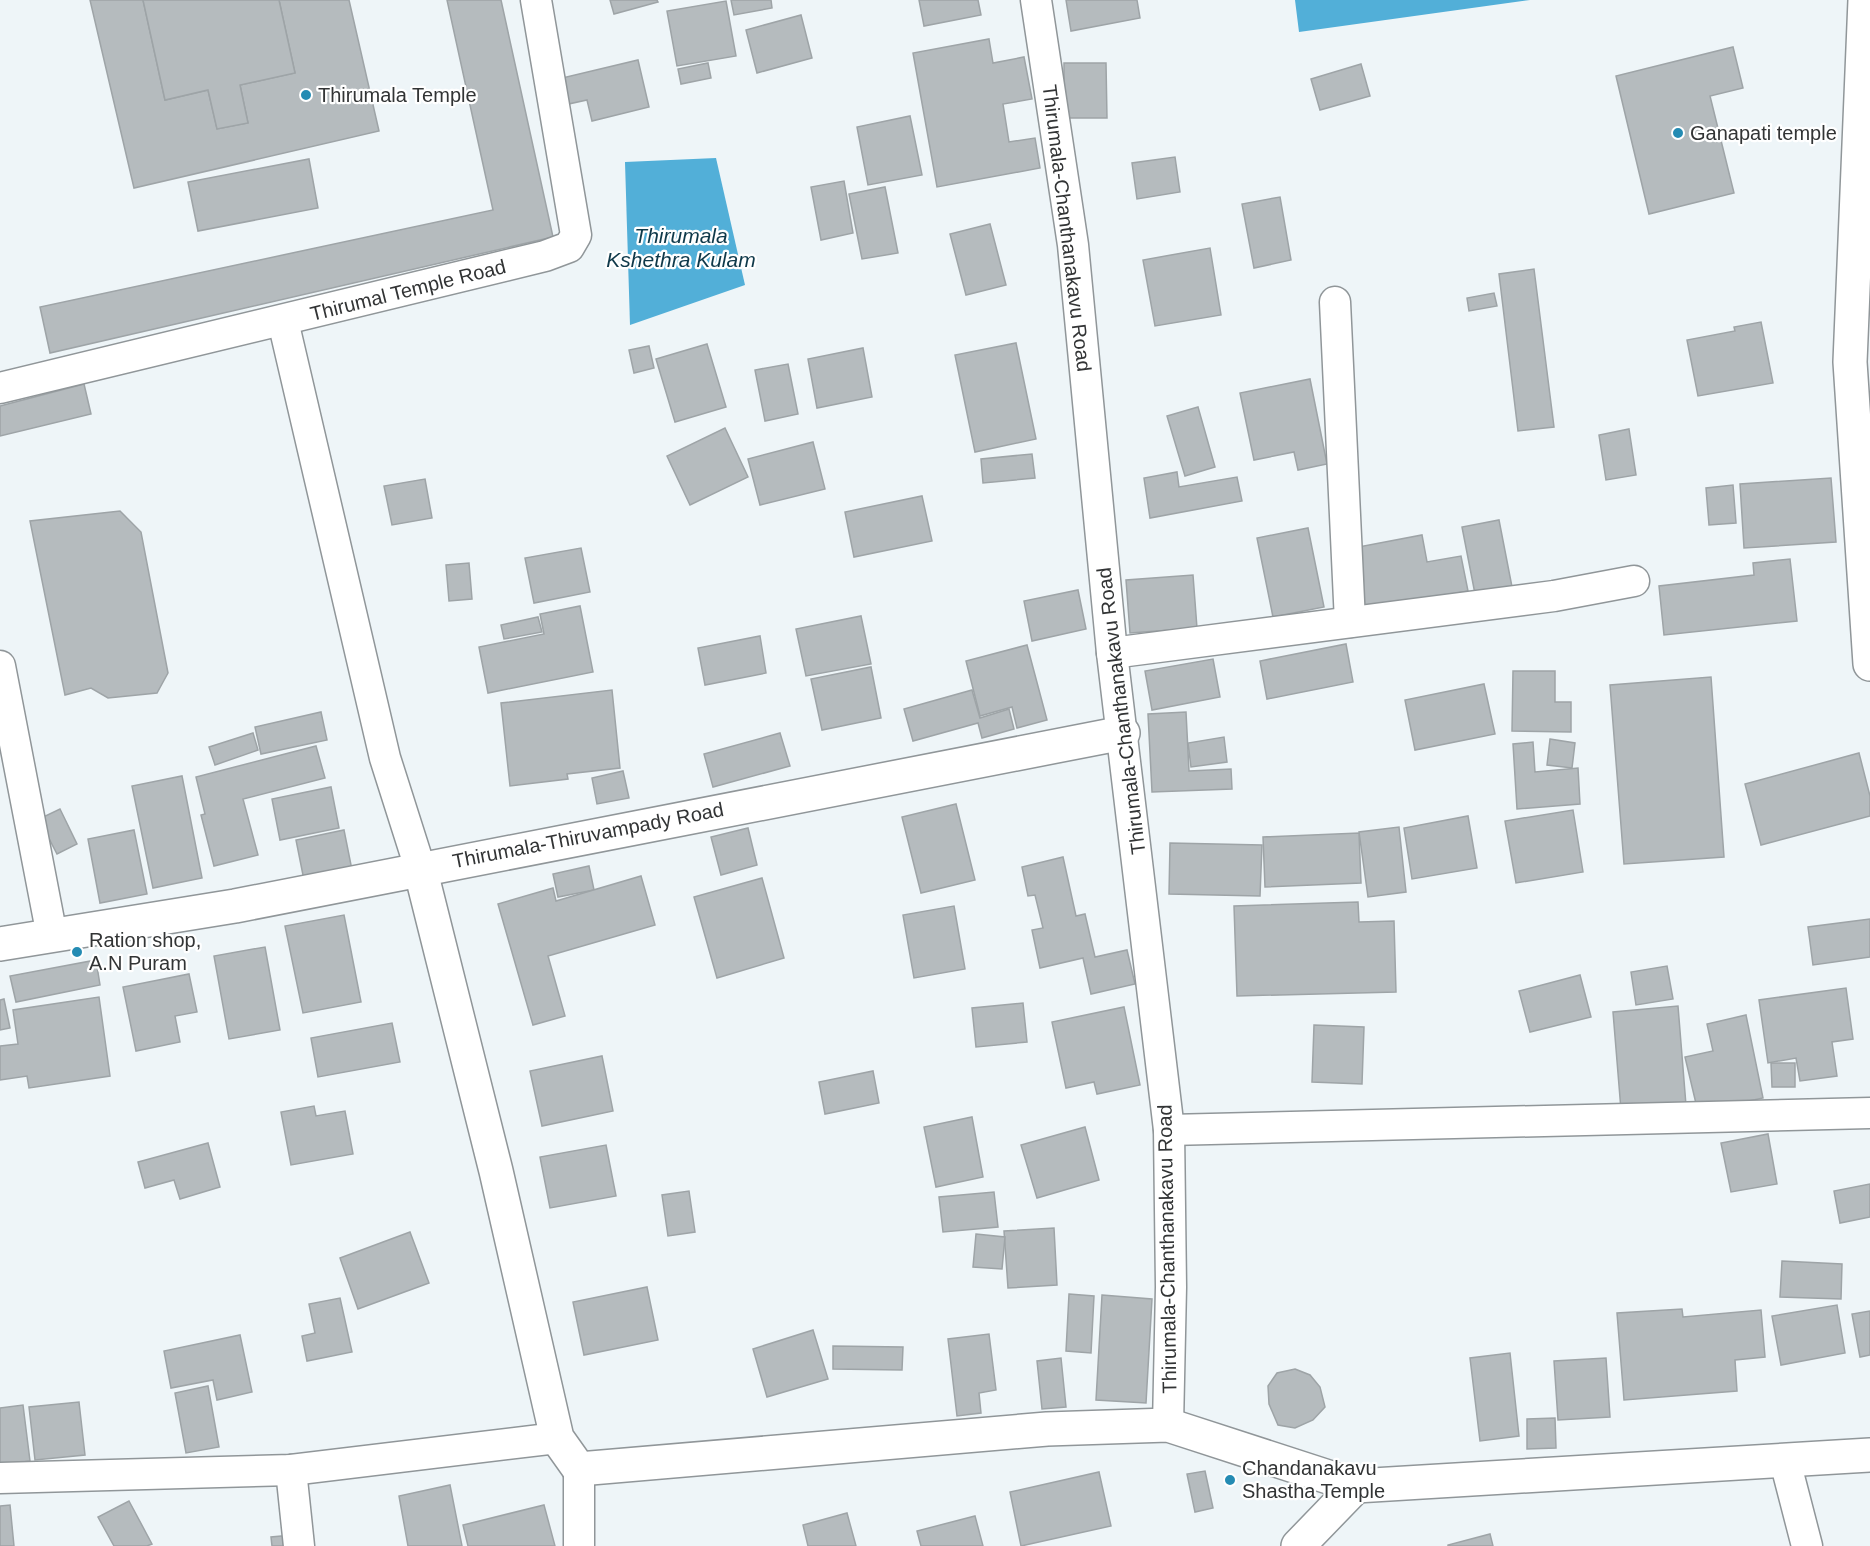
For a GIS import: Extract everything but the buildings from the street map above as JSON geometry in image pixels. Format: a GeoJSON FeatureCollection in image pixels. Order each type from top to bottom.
{"type":"FeatureCollection","features":[{"type":"Feature","properties":{"kind":"main road"},"geometry":{"type":"LineString","coordinates":[[1865,0],[1860,362],[1870,664]]}},
{"type":"Feature","properties":{"kind":"main road","name":"Thirumala-Thiruvampady Road"},"geometry":{"type":"LineString","coordinates":[[0,944],[235,906],[420,867],[1123,733]]}},
{"type":"Feature","properties":{"kind":"main road"},"geometry":{"type":"LineString","coordinates":[[420,867],[496,1171],[557,1438],[579,1469],[1047,1429],[1168,1425],[1356,1486],[1870,1455]]}},
{"type":"Feature","properties":{"kind":"main road"},"geometry":{"type":"LineString","coordinates":[[1298,1546],[1356,1486]]}},
{"type":"Feature","properties":{"kind":"street","name":"Thirumal Temple Road"},"geometry":{"type":"LineString","coordinates":[[0,388],[284,321],[545,256],[569,247],[576,235],[536,0]]}},
{"type":"Feature","properties":{"kind":"street","name":"Thirumala-Chanthanakavu Road"},"geometry":{"type":"LineString","coordinates":[[1036,0],[1073,245],[1112,652],[1169,1130],[1171,1287],[1168,1425]]}},
{"type":"Feature","properties":{"kind":"street"},"geometry":{"type":"LineString","coordinates":[[1335,302],[1350,622]]}},
{"type":"Feature","properties":{"kind":"street"},"geometry":{"type":"LineString","coordinates":[[284,321],[386,758],[420,867]]}},
{"type":"Feature","properties":{"kind":"street"},"geometry":{"type":"LineString","coordinates":[[1112,652],[1554,597],[1634,581]]}},
{"type":"Feature","properties":{"kind":"street"},"geometry":{"type":"LineString","coordinates":[[0,666],[52,936]]}},
{"type":"Feature","properties":{"kind":"street"},"geometry":{"type":"LineString","coordinates":[[1169,1130],[1870,1113]]}},
{"type":"Feature","properties":{"kind":"street"},"geometry":{"type":"LineString","coordinates":[[0,1478],[291,1470],[557,1438]]}},
{"type":"Feature","properties":{"kind":"street"},"geometry":{"type":"LineString","coordinates":[[1785,1461],[1807,1546]]}},
{"type":"Feature","properties":{"kind":"street"},"geometry":{"type":"LineString","coordinates":[[579,1469],[579,1546]]}},
{"type":"Feature","properties":{"kind":"street"},"geometry":{"type":"LineString","coordinates":[[291,1470],[299,1546]]}},
{"type":"Feature","properties":{"kind":"water"},"geometry":{"type":"Polygon","coordinates":[[[1295,0],[1530,0],[1299,32],[1295,0]]]}},
{"type":"Feature","properties":{"kind":"water","name":"Thirumala Kshethra Kulam"},"geometry":{"type":"Polygon","coordinates":[[[716,158],[745,285],[630,325],[625,162],[716,158]]]}},
{"type":"Feature","properties":{"kind":"place","name":"Thirumala Temple"},"geometry":{"type":"Point","coordinates":[306,95]}},
{"type":"Feature","properties":{"kind":"place","name":"Ganapati temple"},"geometry":{"type":"Point","coordinates":[1678,133]}},
{"type":"Feature","properties":{"kind":"place","name":"Ration shop, A.N Puram"},"geometry":{"type":"Point","coordinates":[77,952]}},
{"type":"Feature","properties":{"kind":"place","name":"Chandanakavu Shastha Temple"},"geometry":{"type":"Point","coordinates":[1230,1480]}}]}
